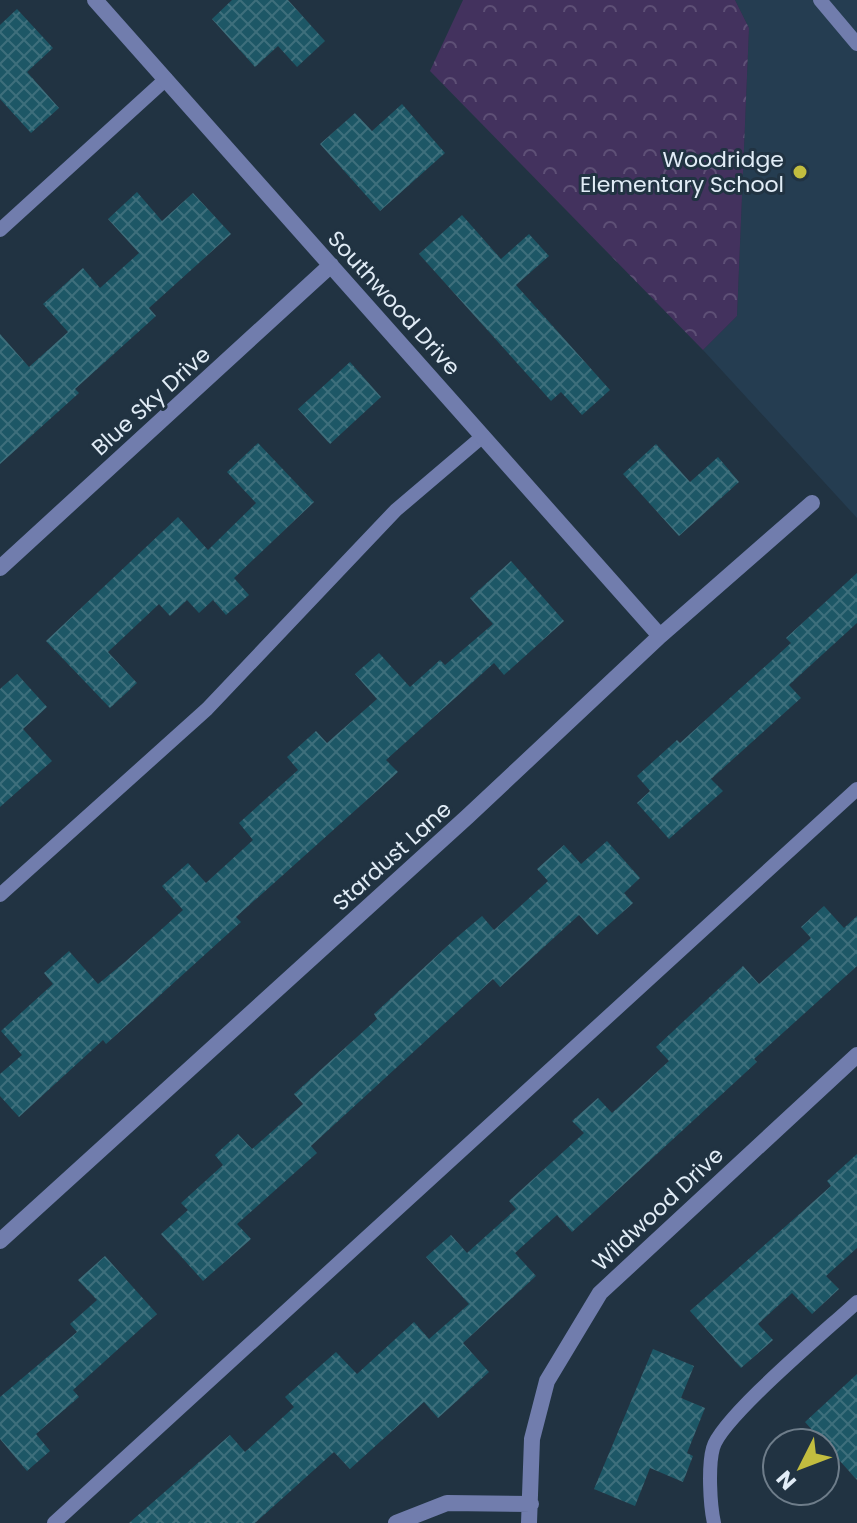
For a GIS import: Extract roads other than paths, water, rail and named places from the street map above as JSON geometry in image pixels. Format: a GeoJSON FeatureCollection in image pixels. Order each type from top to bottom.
{"type":"FeatureCollection","features":[{"type":"Feature","properties":{"kind":"street","name":"Southwood Drive"},"geometry":{"type":"LineString","coordinates":[[95,0],[660,636]]}},
{"type":"Feature","properties":{"kind":"street","name":"Blue Sky Drive"},"geometry":{"type":"LineString","coordinates":[[0,568],[331,265]]}},
{"type":"Feature","properties":{"kind":"street","name":"Stardust Lane"},"geometry":{"type":"LineString","coordinates":[[0,1241],[467,817],[660,636],[812,503]]}},
{"type":"Feature","properties":{"kind":"street","name":"Wildwood Drive"},"geometry":{"type":"LineString","coordinates":[[529,1523],[532,1439],[547,1381],[600,1293],[857,1055]]}},
{"type":"Feature","properties":{"kind":"street"},"geometry":{"type":"LineString","coordinates":[[396,1523],[447,1503],[531,1504]]}},
{"type":"Feature","properties":{"kind":"lane"},"geometry":{"type":"LineString","coordinates":[[828,3],[857,44]]}},
{"type":"Feature","properties":{"kind":"lane"},"geometry":{"type":"LineString","coordinates":[[0,230],[166,79]]}},
{"type":"Feature","properties":{"kind":"lane"},"geometry":{"type":"LineString","coordinates":[[0,895],[207,709],[396,510],[483,436]]}},
{"type":"Feature","properties":{"kind":"lane"},"geometry":{"type":"LineString","coordinates":[[54,1523],[857,789]]}},
{"type":"Feature","properties":{"kind":"lane"},"geometry":{"type":"LineString","coordinates":[[714,1523],[711,1479],[713,1447],[736,1414],[857,1302]]}},
{"type":"Feature","properties":{"kind":"place","name":"Woodridge Elementary School"},"geometry":{"type":"Point","coordinates":[800,172]}}]}
